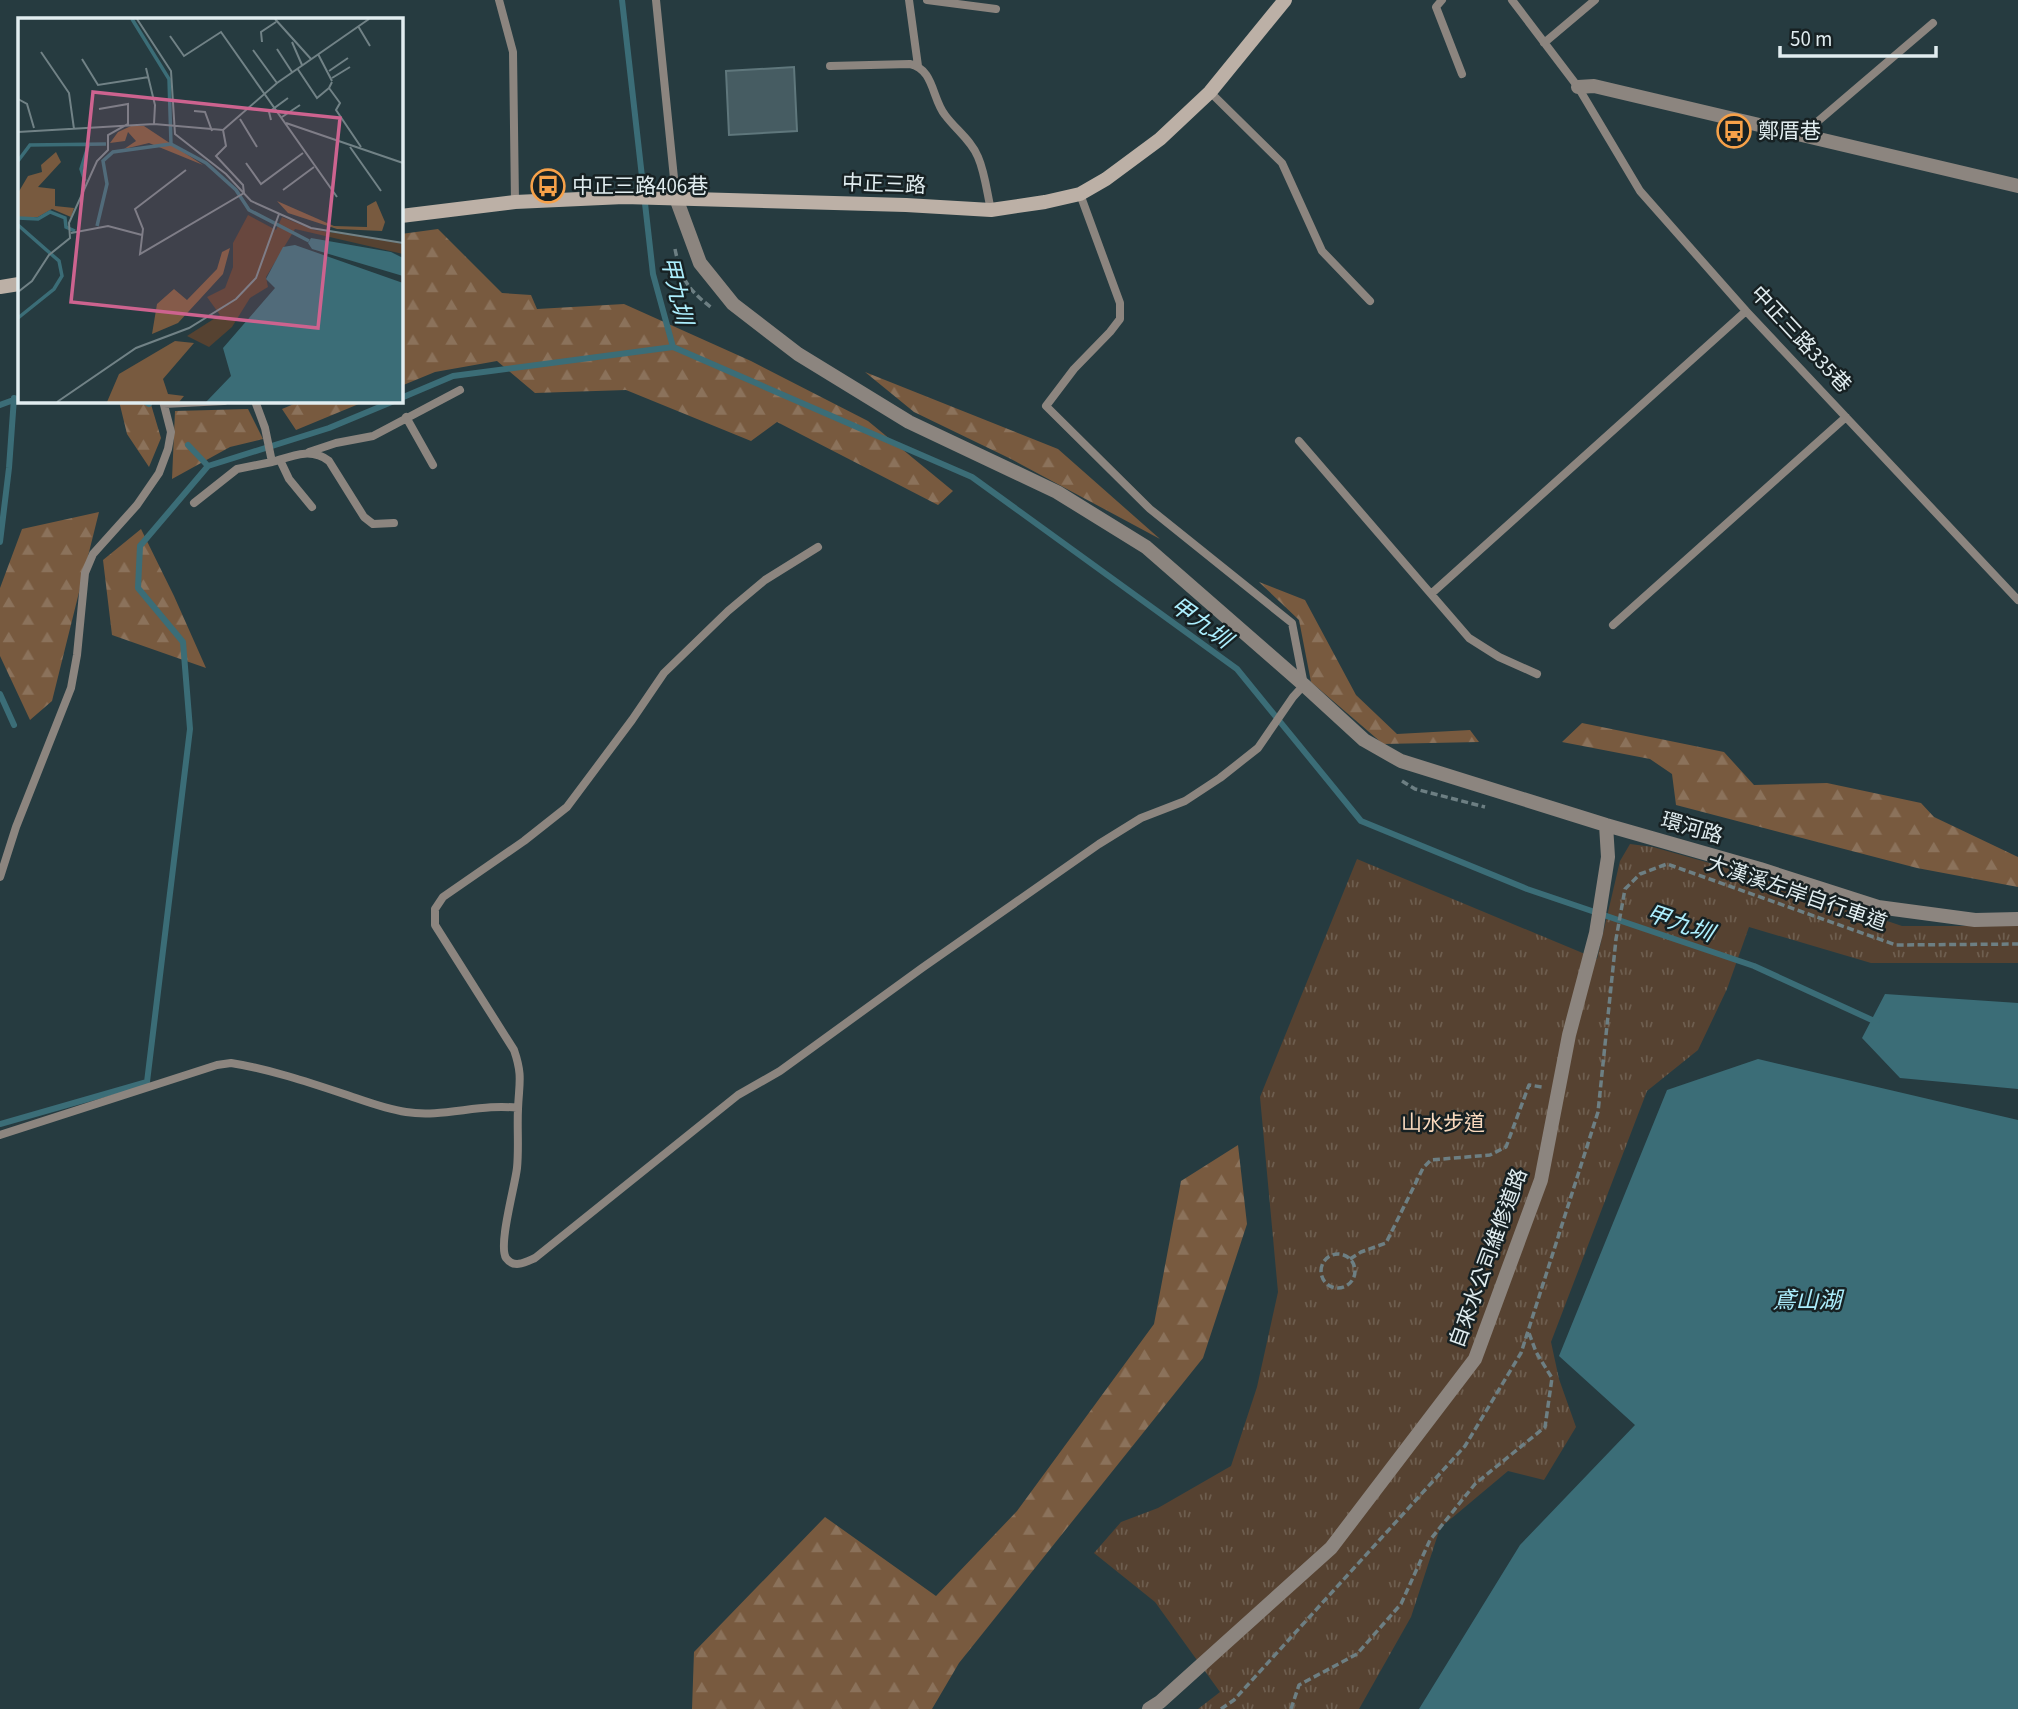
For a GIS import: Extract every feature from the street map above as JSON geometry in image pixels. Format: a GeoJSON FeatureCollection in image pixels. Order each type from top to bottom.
{"type":"FeatureCollection","features":[{"type":"Feature","properties":{"kind":"street","name":"中正三路"},"geometry":{"type":"LineString","coordinates":[[402,216],[515,202],[624,197],[991,210],[1080,194],[1107,179],[1160,139],[1210,92],[1285,0]]}},
{"type":"Feature","properties":{"kind":"street"},"geometry":{"type":"LineString","coordinates":[[1578,87],[1594,86],[2018,186]]}},
{"type":"Feature","properties":{"kind":"street","name":"環河路"},"geometry":{"type":"LineString","coordinates":[[671,198],[700,262],[733,304],[799,354],[909,422],[1057,492],[1146,547],[1364,740],[1401,761],[1878,907],[1975,919],[2018,919]]}},
{"type":"Feature","properties":{"kind":"street"},"geometry":{"type":"LineString","coordinates":[[0,287],[18,284]]}},
{"type":"Feature","properties":{"kind":"street","name":"自來水公司維修道路"},"geometry":{"type":"LineString","coordinates":[[1149,1709],[1331,1548],[1475,1359],[1541,1180],[1569,1035],[1596,933],[1608,857],[1606,825]]}},
{"type":"Feature","properties":{"kind":"lane"},"geometry":{"type":"LineString","coordinates":[[499,0],[513,52],[515,202]]}},
{"type":"Feature","properties":{"kind":"lane"},"geometry":{"type":"LineString","coordinates":[[656,0],[671,198]]}},
{"type":"Feature","properties":{"kind":"lane"},"geometry":{"type":"LineString","coordinates":[[909,0],[918,66],[929,80],[943,114],[970,142],[979,159],[991,210]]}},
{"type":"Feature","properties":{"kind":"lane"},"geometry":{"type":"LineString","coordinates":[[927,0],[996,9]]}},
{"type":"Feature","properties":{"kind":"lane"},"geometry":{"type":"LineString","coordinates":[[1442,0],[1436,7],[1462,74]]}},
{"type":"Feature","properties":{"kind":"lane","name":"中正三路335巷"},"geometry":{"type":"LineString","coordinates":[[1512,0],[1578,87],[1640,191],[1746,312],[2018,600]]}},
{"type":"Feature","properties":{"kind":"lane"},"geometry":{"type":"LineString","coordinates":[[1544,43],[1595,0]]}},
{"type":"Feature","properties":{"kind":"lane"},"geometry":{"type":"LineString","coordinates":[[1803,134],[1933,23]]}},
{"type":"Feature","properties":{"kind":"lane"},"geometry":{"type":"LineString","coordinates":[[830,66],[918,66]]}},
{"type":"Feature","properties":{"kind":"lane"},"geometry":{"type":"LineString","coordinates":[[1210,92],[1282,163],[1322,251],[1370,300]]}},
{"type":"Feature","properties":{"kind":"lane"},"geometry":{"type":"LineString","coordinates":[[818,547],[765,580],[728,611],[664,673],[567,807],[524,841],[443,897],[435,909],[435,925],[514,1050],[521,1080],[517,1166],[504,1251],[513,1264],[522,1264],[535,1258],[738,1095],[780,1071],[1099,844],[1141,818],[1185,801],[1220,778],[1258,748],[1304,685],[1292,623],[1150,509],[1046,406],[1074,369],[1120,319],[1120,303],[1080,194]]}},
{"type":"Feature","properties":{"kind":"lane"},"geometry":{"type":"LineString","coordinates":[[1432,594],[1746,312]]}},
{"type":"Feature","properties":{"kind":"lane"},"geometry":{"type":"LineString","coordinates":[[194,502],[237,469],[373,436],[460,390]]}},
{"type":"Feature","properties":{"kind":"lane"},"geometry":{"type":"LineString","coordinates":[[0,877],[16,827],[71,688],[85,573],[93,554],[137,505],[159,473],[168,449],[171,432],[163,402]]}},
{"type":"Feature","properties":{"kind":"lane"},"geometry":{"type":"LineString","coordinates":[[255,402],[274,459],[312,508]]}},
{"type":"Feature","properties":{"kind":"lane"},"geometry":{"type":"LineString","coordinates":[[406,417],[433,465]]}},
{"type":"Feature","properties":{"kind":"lane"},"geometry":{"type":"LineString","coordinates":[[1613,625],[1846,417]]}},
{"type":"Feature","properties":{"kind":"lane"},"geometry":{"type":"LineString","coordinates":[[1298,441],[1469,638],[1499,657],[1537,674]]}},
{"type":"Feature","properties":{"kind":"lane"},"geometry":{"type":"LineString","coordinates":[[309,452],[321,455],[329,461],[364,517],[373,524],[394,523]]}},
{"type":"Feature","properties":{"kind":"lane"},"geometry":{"type":"LineString","coordinates":[[0,1135],[216,1065],[231,1063],[408,1113],[503,1106],[518,1108]]}},
{"type":"Feature","properties":{"kind":"path"},"geometry":{"type":"LineString","coordinates":[[673,240],[680,272],[697,296],[716,312]]}},
{"type":"Feature","properties":{"kind":"path"},"geometry":{"type":"LineString","coordinates":[[1392,775],[1415,789],[1491,809]]}},
{"type":"Feature","properties":{"kind":"path","name":"大漢溪左岸自行車道"},"geometry":{"type":"LineString","coordinates":[[1657,859],[1896,945],[2018,944]]}},
{"type":"Feature","properties":{"kind":"path"},"geometry":{"type":"LineString","coordinates":[[1616,939],[1625,889],[1640,874],[1667,864]]}},
{"type":"Feature","properties":{"kind":"path"},"geometry":{"type":"LineString","coordinates":[[1350,1259],[1386,1243],[1423,1168],[1431,1160],[1490,1156],[1506,1147],[1530,1085],[1558,1088]]}},
{"type":"Feature","properties":{"kind":"path"},"geometry":{"type":"LineString","coordinates":[[1341,1254],[1350,1259],[1354,1270],[1347,1285],[1336,1287],[1326,1282],[1321,1273],[1326,1259],[1331,1255],[1341,1254]]}},
{"type":"Feature","properties":{"kind":"path"},"geometry":{"type":"LineString","coordinates":[[1292,1709],[1299,1685],[1357,1654],[1401,1604],[1430,1540],[1475,1484],[1545,1427],[1552,1378],[1536,1352],[1528,1331]]}},
{"type":"Feature","properties":{"kind":"green space"},"geometry":{"type":"Polygon","coordinates":[[[438,229],[502,293],[531,295],[537,309],[624,304],[751,361],[868,421],[953,491],[938,505],[777,422],[751,441],[626,390],[535,393],[497,361],[435,372],[402,386],[402,234],[438,229]]]}},
{"type":"Feature","properties":{"kind":"green space"},"geometry":{"type":"Polygon","coordinates":[[[865,372],[1058,449],[1160,539],[1011,459],[914,412],[865,372]]]}},
{"type":"Feature","properties":{"kind":"green space"},"geometry":{"type":"Polygon","coordinates":[[[119,402],[150,402],[161,438],[149,467],[127,434],[119,402]]]}},
{"type":"Feature","properties":{"kind":"green space"},"geometry":{"type":"Polygon","coordinates":[[[299,402],[364,402],[296,430],[282,409],[299,402]]]}},
{"type":"Feature","properties":{"kind":"green space"},"geometry":{"type":"Polygon","coordinates":[[[248,409],[263,439],[230,447],[172,479],[175,411],[248,409]]]}},
{"type":"Feature","properties":{"kind":"green space"},"geometry":{"type":"Polygon","coordinates":[[[99,512],[52,701],[30,720],[0,656],[0,588],[22,529],[99,512]]]}},
{"type":"Feature","properties":{"kind":"green space"},"geometry":{"type":"Polygon","coordinates":[[[141,529],[206,668],[112,635],[103,560],[141,529]]]}},
{"type":"Feature","properties":{"kind":"green space"},"geometry":{"type":"Polygon","coordinates":[[[1259,582],[1305,600],[1356,695],[1397,734],[1470,730],[1479,742],[1383,744],[1311,682],[1299,620],[1259,582]]]}},
{"type":"Feature","properties":{"kind":"green space"},"geometry":{"type":"Polygon","coordinates":[[[1582,723],[1724,752],[1754,785],[1827,783],[1921,803],[1934,817],[2018,857],[2018,887],[1917,868],[1676,805],[1672,774],[1650,759],[1562,742],[1582,723]]]}},
{"type":"Feature","properties":{"kind":"green space","name":"山水步道"},"geometry":{"type":"Polygon","coordinates":[[[1630,844],[1653,847],[1745,873],[1902,926],[2018,926],[2018,963],[1871,963],[1749,927],[1727,989],[1698,1050],[1647,1091],[1551,1342],[1559,1379],[1576,1427],[1544,1480],[1508,1471],[1440,1528],[1411,1617],[1359,1709],[1198,1709],[1220,1692],[1155,1602],[1094,1553],[1121,1522],[1158,1508],[1231,1466],[1257,1387],[1278,1292],[1260,1097],[1357,859],[1597,959],[1620,861],[1630,844]]]}},
{"type":"Feature","properties":{"kind":"green space"},"geometry":{"type":"Polygon","coordinates":[[[1238,1145],[1247,1224],[1203,1358],[959,1663],[932,1709],[692,1709],[694,1652],[825,1517],[936,1596],[1017,1511],[1154,1324],[1181,1181],[1238,1145]]]}},
{"type":"Feature","properties":{"kind":"water"},"geometry":{"type":"Polygon","coordinates":[[[1885,994],[2018,1003],[2018,1089],[1900,1078],[1862,1038],[1885,994]]]}},
{"type":"Feature","properties":{"kind":"water","name":"鳶山湖"},"geometry":{"type":"Polygon","coordinates":[[[1758,1059],[2018,1120],[2018,1709],[1419,1709],[1520,1545],[1635,1425],[1559,1356],[1667,1090],[1758,1059]]]}},
{"type":"Feature","properties":{"kind":"building"},"geometry":{"type":"Polygon","coordinates":[[[794,67],[797,131],[729,135],[726,71],[794,67]]]}},
{"type":"Feature","properties":{"kind":"waterway","name":"甲九圳"},"geometry":{"type":"LineString","coordinates":[[622,0],[653,274],[673,347],[972,477],[1237,669],[1361,821],[1527,889],[1754,966],[1877,1020]]}},
{"type":"Feature","properties":{"kind":"waterway"},"geometry":{"type":"LineString","coordinates":[[402,398],[453,376],[673,347]]}},
{"type":"Feature","properties":{"kind":"waterway"},"geometry":{"type":"LineString","coordinates":[[0,542],[14,398]]}},
{"type":"Feature","properties":{"kind":"waterway"},"geometry":{"type":"LineString","coordinates":[[0,405],[18,398]]}},
{"type":"Feature","properties":{"kind":"waterway"},"geometry":{"type":"LineString","coordinates":[[0,1124],[147,1082],[190,729],[183,642],[138,588],[140,546],[208,466],[329,428],[392,402]]}},
{"type":"Feature","properties":{"kind":"waterway"},"geometry":{"type":"LineString","coordinates":[[188,445],[208,466]]}},
{"type":"Feature","properties":{"kind":"waterway"},"geometry":{"type":"LineString","coordinates":[[0,694],[14,725]]}},
{"type":"Feature","properties":{"kind":"place","name":"鄭厝巷"},"geometry":{"type":"Point","coordinates":[1734,131]}},
{"type":"Feature","properties":{"kind":"place","name":"中正三路406巷"},"geometry":{"type":"Point","coordinates":[548,186]}}]}
